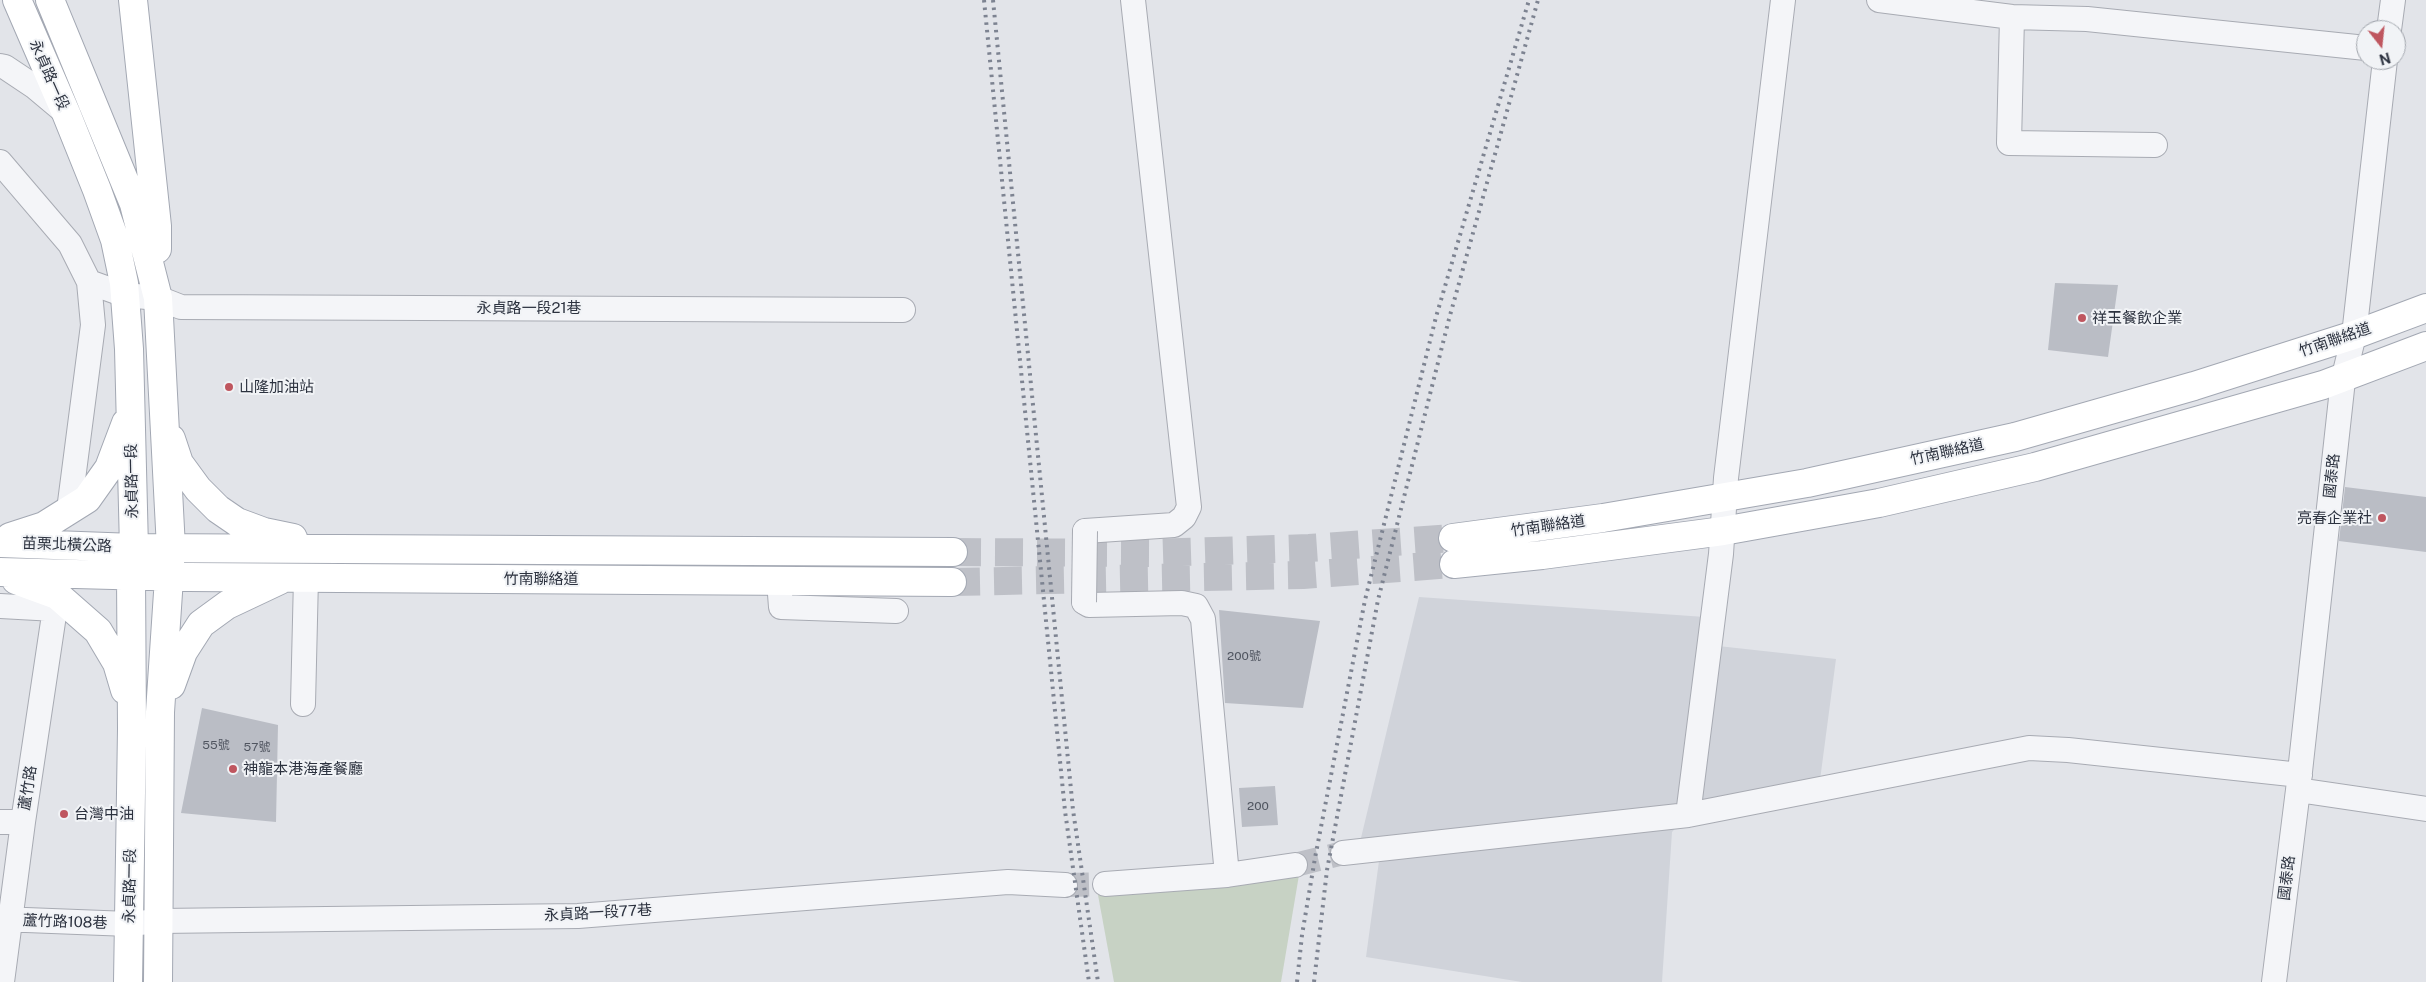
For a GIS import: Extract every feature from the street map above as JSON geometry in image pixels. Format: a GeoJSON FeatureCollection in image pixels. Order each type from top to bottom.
{"type":"FeatureCollection","features":[{"type":"Feature","properties":{"kind":"main road","name":"永貞路一段"},"geometry":{"type":"LineString","coordinates":[[16,0],[66,113],[115,240],[125,295],[131,412],[134,548],[131,576],[132,712],[128,982]]}},
{"type":"Feature","properties":{"kind":"main road","name":"永貞路一段"},"geometry":{"type":"LineString","coordinates":[[50,0],[134,204],[158,298],[171,548],[160,712],[158,982]]}},
{"type":"Feature","properties":{"kind":"main road"},"geometry":{"type":"LineString","coordinates":[[134,0],[157,226],[158,298]]}},
{"type":"Feature","properties":{"kind":"main road","name":"竹南聯絡道"},"geometry":{"type":"LineString","coordinates":[[2426,308],[2354,335],[2194,386],[2015,438],[1807,483],[1603,518],[1454,551],[1723,531],[1878,503],[2035,467],[2343,380],[2426,346]]}},
{"type":"Feature","properties":{"kind":"main road"},"geometry":{"type":"LineString","coordinates":[[0,542],[44,526],[86,499],[109,468],[131,412]]}},
{"type":"Feature","properties":{"kind":"main road"},"geometry":{"type":"LineString","coordinates":[[164,416],[179,462],[198,489],[218,509],[237,522],[264,532],[351,549]]}},
{"type":"Feature","properties":{"kind":"main road","name":"苗栗北橫公路"},"geometry":{"type":"LineString","coordinates":[[0,542],[134,548]]}},
{"type":"Feature","properties":{"kind":"main road","name":"竹南聯絡道"},"geometry":{"type":"LineString","coordinates":[[134,548],[953,552]]}},
{"type":"Feature","properties":{"kind":"main road"},"geometry":{"type":"LineString","coordinates":[[0,573],[56,602],[98,630],[117,663],[132,712]]}},
{"type":"Feature","properties":{"kind":"main road","name":"苗栗北橫公路"},"geometry":{"type":"LineString","coordinates":[[0,573],[131,576]]}},
{"type":"Feature","properties":{"kind":"main road","name":"竹南聯絡道"},"geometry":{"type":"LineString","coordinates":[[131,576],[952,582]]}},
{"type":"Feature","properties":{"kind":"main road"},"geometry":{"type":"LineString","coordinates":[[160,712],[183,652],[201,624],[227,605],[295,577]]}},
{"type":"Feature","properties":{"kind":"street"},"geometry":{"type":"LineString","coordinates":[[1133,0],[1189,507],[1184,517],[1174,525],[1085,531],[1084,602],[1089,605],[1182,603],[1196,606],[1203,619],[1226,875]]}},
{"type":"Feature","properties":{"kind":"street"},"geometry":{"type":"LineString","coordinates":[[1688,815],[1723,531],[1724,497],[1782,0]]}},
{"type":"Feature","properties":{"kind":"street"},"geometry":{"type":"LineString","coordinates":[[1879,0],[2012,17],[2088,9],[2356,47]]}},
{"type":"Feature","properties":{"kind":"street"},"geometry":{"type":"LineString","coordinates":[[2390,20],[2393,0]]}},
{"type":"Feature","properties":{"kind":"street"},"geometry":{"type":"LineString","coordinates":[[2012,17],[2009,143],[2155,145]]}},
{"type":"Feature","properties":{"kind":"street"},"geometry":{"type":"LineString","coordinates":[[0,66],[5,67],[35,87],[66,113]]}},
{"type":"Feature","properties":{"kind":"street","name":"國泰路"},"geometry":{"type":"LineString","coordinates":[[2274,982],[2299,783],[2343,380],[2354,335],[2384,70]]}},
{"type":"Feature","properties":{"kind":"street"},"geometry":{"type":"LineString","coordinates":[[0,162],[70,244],[89,282],[93,325],[69,510]]}},
{"type":"Feature","properties":{"kind":"street","name":"永貞路一段21巷"},"geometry":{"type":"LineString","coordinates":[[89,282],[125,295],[158,298],[181,307],[903,310]]}},
{"type":"Feature","properties":{"kind":"street"},"geometry":{"type":"LineString","coordinates":[[295,577],[304,704]]}},
{"type":"Feature","properties":{"kind":"street"},"geometry":{"type":"LineString","coordinates":[[779,581],[781,607],[896,611]]}},
{"type":"Feature","properties":{"kind":"street"},"geometry":{"type":"LineString","coordinates":[[0,606],[56,602]]}},
{"type":"Feature","properties":{"kind":"street","name":"蘆竹路"},"geometry":{"type":"LineString","coordinates":[[2,982],[11,822],[56,602]]}},
{"type":"Feature","properties":{"kind":"street"},"geometry":{"type":"LineString","coordinates":[[1344,853],[1688,815],[2029,748],[2068,750],[2299,783],[2426,809]]}},
{"type":"Feature","properties":{"kind":"street"},"geometry":{"type":"LineString","coordinates":[[1105,884],[1226,875],[1295,865]]}},
{"type":"Feature","properties":{"kind":"street","name":"永貞路一段77巷"},"geometry":{"type":"LineString","coordinates":[[129,924],[159,921],[578,916],[1008,882],[1065,885]]}},
{"type":"Feature","properties":{"kind":"street","name":"蘆竹路108巷"},"geometry":{"type":"LineString","coordinates":[[5,919],[129,924]]}},
{"type":"Feature","properties":{"kind":"shaded area"},"geometry":{"type":"Polygon","coordinates":[[[1419,597],[1705,617],[1700,644],[1836,659],[1820,780],[1699,803],[1672,832],[1662,982],[1522,982],[1366,957],[1379,861],[1361,862],[1360,842],[1419,597]]]}},
{"type":"Feature","properties":{"kind":"green space"},"geometry":{"type":"Polygon","coordinates":[[[1299,875],[1281,982],[1114,982],[1098,895],[1299,875]]]}},
{"type":"Feature","properties":{"kind":"building","name":"祥玉餐飲企業"},"geometry":{"type":"Polygon","coordinates":[[[2055,283],[2118,285],[2108,357],[2048,350],[2055,283]]]}},
{"type":"Feature","properties":{"kind":"building","name":"亮春企業社"},"geometry":{"type":"Polygon","coordinates":[[[2345,487],[2426,497],[2426,552],[2339,541],[2345,487]]]}},
{"type":"Feature","properties":{"kind":"building"},"geometry":{"type":"Polygon","coordinates":[[[1219,610],[1320,621],[1303,708],[1225,703],[1219,610]]]}},
{"type":"Feature","properties":{"kind":"building","name":"神龍本港海產餐廳"},"geometry":{"type":"Polygon","coordinates":[[[202,708],[278,725],[276,822],[181,813],[202,708]]]}},
{"type":"Feature","properties":{"kind":"building"},"geometry":{"type":"Polygon","coordinates":[[[1275,786],[1278,825],[1242,827],[1239,788],[1275,786]]]}},
{"type":"Feature","properties":{"kind":"tunnel"},"geometry":{"type":"LineString","coordinates":[[953,552],[1150,553],[1309,548],[1453,538]]}},
{"type":"Feature","properties":{"kind":"tunnel"},"geometry":{"type":"LineString","coordinates":[[952,582],[1303,575],[1454,564]]}},
{"type":"Feature","properties":{"kind":"tunnel"},"geometry":{"type":"LineString","coordinates":[[1295,865],[1343,853]]}},
{"type":"Feature","properties":{"kind":"tunnel"},"geometry":{"type":"LineString","coordinates":[[1065,885],[1105,884]]}},
{"type":"Feature","properties":{"kind":"railway"},"geometry":{"type":"LineString","coordinates":[[984,0],[1065,811],[1089,982]]}},
{"type":"Feature","properties":{"kind":"railway"},"geometry":{"type":"LineString","coordinates":[[993,0],[1073,810],[1098,982]]}},
{"type":"Feature","properties":{"kind":"railway"},"geometry":{"type":"LineString","coordinates":[[1297,982],[1302,935],[1315,858],[1365,600],[1436,317],[1529,0]]}},
{"type":"Feature","properties":{"kind":"railway"},"geometry":{"type":"LineString","coordinates":[[1314,982],[1327,870],[1378,600],[1449,319],[1538,0]]}},
{"type":"Feature","properties":{"kind":"place","name":"祥玉餐飲企業"},"geometry":{"type":"Point","coordinates":[2082,318]}},
{"type":"Feature","properties":{"kind":"place","name":"山隆加油站"},"geometry":{"type":"Point","coordinates":[229,387]}},
{"type":"Feature","properties":{"kind":"place","name":"亮春企業社"},"geometry":{"type":"Point","coordinates":[2382,518]}},
{"type":"Feature","properties":{"kind":"place","name":"神龍本港海產餐廳"},"geometry":{"type":"Point","coordinates":[233,769]}},
{"type":"Feature","properties":{"kind":"place","name":"台灣中油"},"geometry":{"type":"Point","coordinates":[64,814]}}]}
